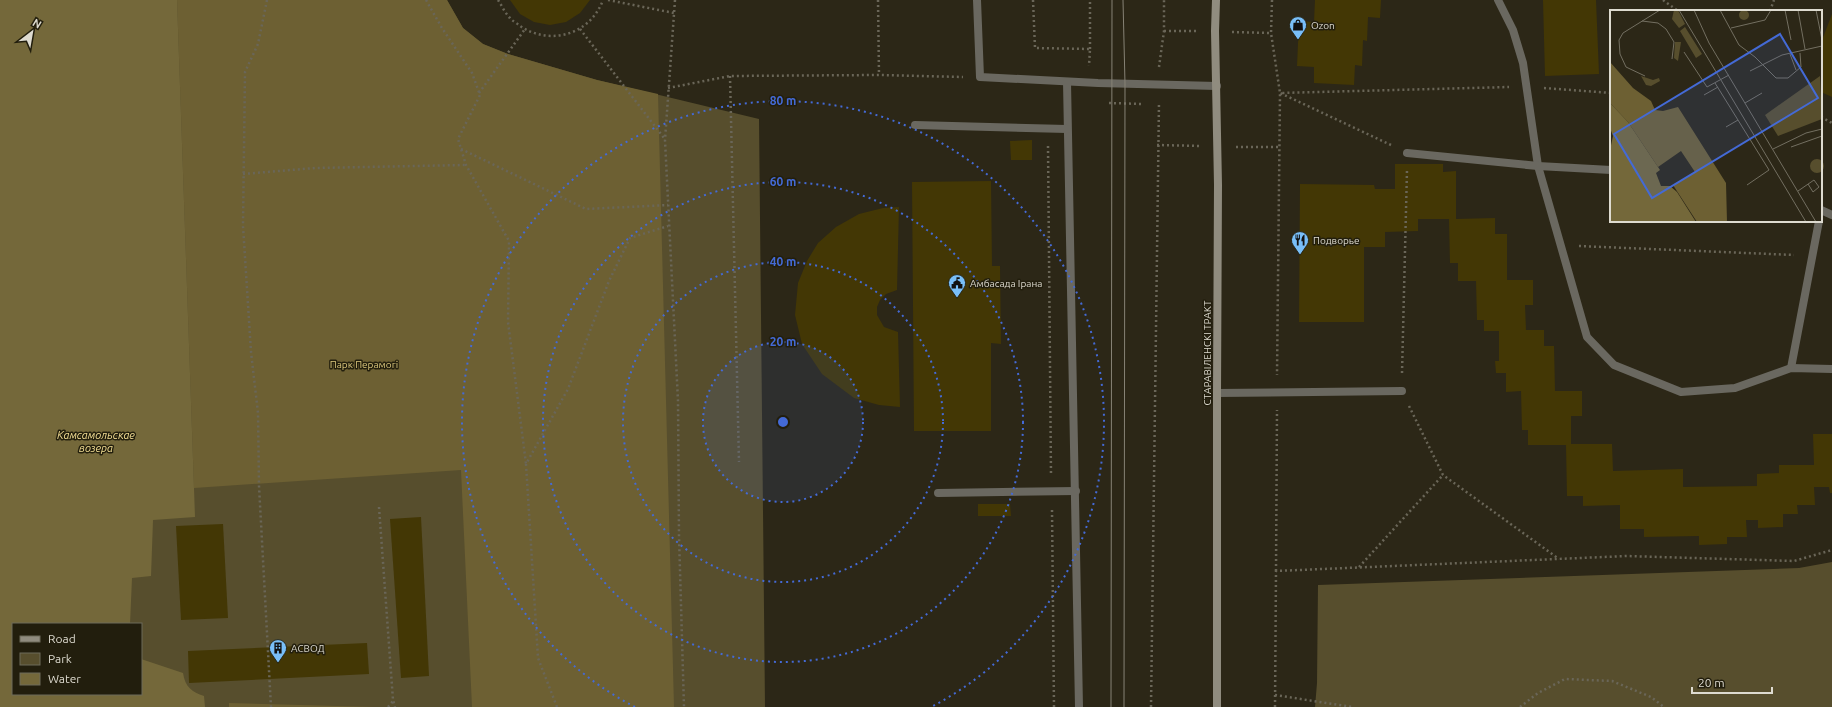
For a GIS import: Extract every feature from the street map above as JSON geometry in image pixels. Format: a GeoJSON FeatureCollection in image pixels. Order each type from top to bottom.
{"type":"FeatureCollection","features":[{"type":"Feature","properties":{"kind":"main road","name":"СТАРАВІЛЕНСКІ ТРАКТ"},"geometry":{"type":"LineString","coordinates":[[1216,0],[1218,185],[1217,707]]}},
{"type":"Feature","properties":{"kind":"lane"},"geometry":{"type":"LineString","coordinates":[[977,0],[980,77],[1067,82],[1217,86]]}},
{"type":"Feature","properties":{"kind":"lane"},"geometry":{"type":"LineString","coordinates":[[1498,0],[1513,30],[1523,63],[1538,166],[1587,337],[1614,365],[1681,392],[1735,388],[1791,368],[1832,369]]}},
{"type":"Feature","properties":{"kind":"lane"},"geometry":{"type":"LineString","coordinates":[[1067,82],[1079,707]]}},
{"type":"Feature","properties":{"kind":"lane"},"geometry":{"type":"LineString","coordinates":[[916,125],[1067,129]]}},
{"type":"Feature","properties":{"kind":"lane"},"geometry":{"type":"LineString","coordinates":[[1407,152],[1538,166],[1610,170]]}},
{"type":"Feature","properties":{"kind":"lane"},"geometry":{"type":"LineString","coordinates":[[1822,210],[1832,215]]}},
{"type":"Feature","properties":{"kind":"lane"},"geometry":{"type":"LineString","coordinates":[[1791,368],[1819,222]]}},
{"type":"Feature","properties":{"kind":"lane"},"geometry":{"type":"LineString","coordinates":[[1217,393],[1402,391]]}},
{"type":"Feature","properties":{"kind":"lane"},"geometry":{"type":"LineString","coordinates":[[938,493],[1076,491]]}},
{"type":"Feature","properties":{"kind":"path"},"geometry":{"type":"LineString","coordinates":[[267,0],[258,44],[245,72],[243,226],[251,352],[258,413],[259,494],[271,707]]}},
{"type":"Feature","properties":{"kind":"path"},"geometry":{"type":"LineString","coordinates":[[426,0],[472,74],[480,95],[458,139],[466,165],[509,241],[508,322],[526,464],[538,658],[557,707]]}},
{"type":"Feature","properties":{"kind":"path"},"geometry":{"type":"LineString","coordinates":[[498,0],[510,19],[531,33],[556,37],[580,29],[598,12],[603,0]]}},
{"type":"Feature","properties":{"kind":"path"},"geometry":{"type":"LineString","coordinates":[[608,0],[674,13]]}},
{"type":"Feature","properties":{"kind":"path"},"geometry":{"type":"LineString","coordinates":[[675,0],[665,139],[668,226],[678,401],[679,536],[684,707]]}},
{"type":"Feature","properties":{"kind":"path"},"geometry":{"type":"LineString","coordinates":[[878,0],[879,75]]}},
{"type":"Feature","properties":{"kind":"path"},"geometry":{"type":"LineString","coordinates":[[1090,0],[1090,49]]}},
{"type":"Feature","properties":{"kind":"path"},"geometry":{"type":"LineString","coordinates":[[1151,707],[1159,68],[1164,31],[1164,0]]}},
{"type":"Feature","properties":{"kind":"path"},"geometry":{"type":"LineString","coordinates":[[1272,0],[1271,33],[1280,93],[1275,707]]}},
{"type":"Feature","properties":{"kind":"path"},"geometry":{"type":"LineString","coordinates":[[1663,0],[1677,10]]}},
{"type":"Feature","properties":{"kind":"path"},"geometry":{"type":"LineString","coordinates":[[1770,10],[1774,0]]}},
{"type":"Feature","properties":{"kind":"path"},"geometry":{"type":"LineString","coordinates":[[479,93],[525,29]]}},
{"type":"Feature","properties":{"kind":"path"},"geometry":{"type":"LineString","coordinates":[[580,29],[665,139]]}},
{"type":"Feature","properties":{"kind":"path"},"geometry":{"type":"LineString","coordinates":[[668,88],[730,76],[879,75],[980,77]]}},
{"type":"Feature","properties":{"kind":"path"},"geometry":{"type":"LineString","coordinates":[[730,76],[739,462]]}},
{"type":"Feature","properties":{"kind":"path"},"geometry":{"type":"LineString","coordinates":[[1280,93],[1527,87],[1610,93]]}},
{"type":"Feature","properties":{"kind":"path"},"geometry":{"type":"LineString","coordinates":[[1280,93],[1407,152],[1402,391],[1443,475],[1558,558]]}},
{"type":"Feature","properties":{"kind":"path"},"geometry":{"type":"LineString","coordinates":[[1822,118],[1832,123]]}},
{"type":"Feature","properties":{"kind":"path"},"geometry":{"type":"LineString","coordinates":[[1048,129],[1054,707]]}},
{"type":"Feature","properties":{"kind":"path"},"geometry":{"type":"LineString","coordinates":[[461,149],[586,209],[668,205]]}},
{"type":"Feature","properties":{"kind":"path"},"geometry":{"type":"LineString","coordinates":[[243,174],[315,168],[466,165]]}},
{"type":"Feature","properties":{"kind":"path"},"geometry":{"type":"LineString","coordinates":[[526,464],[568,390],[609,281],[630,238],[668,226]]}},
{"type":"Feature","properties":{"kind":"path"},"geometry":{"type":"LineString","coordinates":[[1561,246],[1812,256]]}},
{"type":"Feature","properties":{"kind":"path"},"geometry":{"type":"LineString","coordinates":[[1359,567],[1443,475]]}},
{"type":"Feature","properties":{"kind":"path"},"geometry":{"type":"LineString","coordinates":[[378,507],[393,700],[396,707]]}},
{"type":"Feature","properties":{"kind":"path"},"geometry":{"type":"LineString","coordinates":[[1276,571],[1627,556],[1794,561],[1832,550]]}},
{"type":"Feature","properties":{"kind":"path"},"geometry":{"type":"LineString","coordinates":[[1520,707],[1538,693],[1565,679],[1612,681],[1651,697],[1664,707]]}},
{"type":"Feature","properties":{"kind":"path"},"geometry":{"type":"LineString","coordinates":[[1275,695],[1352,707]]}},
{"type":"Feature","properties":{"kind":"path"},"geometry":{"type":"LineString","coordinates":[[388,707],[393,700]]}},
{"type":"Feature","properties":{"kind":"green space","name":"Парк Перамогі"},"geometry":{"type":"Polygon","coordinates":[[[0,0],[447,0],[463,28],[483,44],[508,54],[597,80],[759,119],[765,707],[0,707],[0,0]]]}},
{"type":"Feature","properties":{"kind":"green space"},"geometry":{"type":"Polygon","coordinates":[[[177,0],[447,0],[463,28],[483,44],[508,54],[597,80],[658,94],[674,707],[472,707],[461,470],[194,488],[177,0]]]}},
{"type":"Feature","properties":{"kind":"green space"},"geometry":{"type":"Polygon","coordinates":[[[1832,562],[1832,707],[1315,707],[1317,683],[1318,585],[1799,568],[1832,562]]]}},
{"type":"Feature","properties":{"kind":"green space"},"geometry":{"type":"Polygon","coordinates":[[[229,703],[375,707],[229,707],[229,703]]]}},
{"type":"Feature","properties":{"kind":"water","name":"Камсамольскае возера"},"geometry":{"type":"Polygon","coordinates":[[[0,0],[177,0],[195,517],[153,520],[151,576],[132,578],[130,623],[12,623],[12,695],[142,695],[142,659],[183,673],[187,685],[196,693],[204,696],[205,707],[0,707],[0,0]]]}},
{"type":"Feature","properties":{"kind":"building"},"geometry":{"type":"Polygon","coordinates":[[[510,0],[590,0],[580,13],[566,22],[550,25],[534,22],[520,14],[510,0]]]}},
{"type":"Feature","properties":{"kind":"building"},"geometry":{"type":"Polygon","coordinates":[[[1315,0],[1381,0],[1380,18],[1368,17],[1367,41],[1363,40],[1362,66],[1355,65],[1354,85],[1314,83],[1314,67],[1297,66],[1299,21],[1314,22],[1315,0]]]}},
{"type":"Feature","properties":{"kind":"building"},"geometry":{"type":"Polygon","coordinates":[[[1543,0],[1596,0],[1599,74],[1545,76],[1543,0]]]}},
{"type":"Feature","properties":{"kind":"building"},"geometry":{"type":"Polygon","coordinates":[[[1832,14],[1832,97],[1822,92],[1822,40],[1832,14]]]}},
{"type":"Feature","properties":{"kind":"building"},"geometry":{"type":"Polygon","coordinates":[[[1032,140],[1032,160],[1011,160],[1010,141],[1032,140]]]}},
{"type":"Feature","properties":{"kind":"building"},"geometry":{"type":"Polygon","coordinates":[[[1395,164],[1443,164],[1443,172],[1456,171],[1456,219],[1495,218],[1495,234],[1507,234],[1507,280],[1533,280],[1533,305],[1525,305],[1526,330],[1544,330],[1544,346],[1554,346],[1555,391],[1582,391],[1582,416],[1571,416],[1571,444],[1612,444],[1613,471],[1683,469],[1683,487],[1757,486],[1757,474],[1779,473],[1779,465],[1814,465],[1813,434],[1832,434],[1832,493],[1830,493],[1829,487],[1814,487],[1815,505],[1797,505],[1798,514],[1783,514],[1783,527],[1758,528],[1758,520],[1746,520],[1747,537],[1727,537],[1727,544],[1699,545],[1699,536],[1644,537],[1644,529],[1620,529],[1620,505],[1583,506],[1583,496],[1567,496],[1566,445],[1528,445],[1528,430],[1522,430],[1521,391],[1506,392],[1506,373],[1496,373],[1495,361],[1499,361],[1499,331],[1484,331],[1484,320],[1477,320],[1476,281],[1458,281],[1458,263],[1450,263],[1449,219],[1418,219],[1418,231],[1385,232],[1385,247],[1364,247],[1364,322],[1299,322],[1300,184],[1374,185],[1375,189],[1395,189],[1395,164]]]}},
{"type":"Feature","properties":{"kind":"building"},"geometry":{"type":"Polygon","coordinates":[[[991,181],[992,266],[1000,266],[1001,344],[991,343],[991,431],[914,431],[912,182],[991,181]]]}},
{"type":"Feature","properties":{"kind":"building"},"geometry":{"type":"Polygon","coordinates":[[[899,207],[897,290],[886,294],[880,300],[877,307],[877,315],[884,327],[898,332],[900,407],[879,405],[854,398],[822,374],[802,344],[795,315],[798,283],[807,261],[818,243],[836,227],[859,214],[883,208],[899,207]]]}},
{"type":"Feature","properties":{"kind":"building"},"geometry":{"type":"Polygon","coordinates":[[[978,504],[1010,504],[1011,516],[978,516],[978,504]]]}},
{"type":"Feature","properties":{"kind":"building"},"geometry":{"type":"Polygon","coordinates":[[[421,517],[429,676],[401,678],[390,519],[421,517]]]}},
{"type":"Feature","properties":{"kind":"building"},"geometry":{"type":"Polygon","coordinates":[[[223,524],[228,618],[181,620],[176,526],[223,524]]]}},
{"type":"Feature","properties":{"kind":"building","name":"АСВОД"},"geometry":{"type":"Polygon","coordinates":[[[367,643],[369,674],[189,683],[188,651],[367,643]]]}},
{"type":"Feature","properties":{"kind":"tram line"},"geometry":{"type":"LineString","coordinates":[[1111,707],[1112,0]]}},
{"type":"Feature","properties":{"kind":"tram line"},"geometry":{"type":"LineString","coordinates":[[1123,0],[1125,84],[1124,707]]}},
{"type":"Feature","properties":{"kind":"place","name":"Ozon"},"geometry":{"type":"Point","coordinates":[1298,40]}},
{"type":"Feature","properties":{"kind":"place","name":"Подворье"},"geometry":{"type":"Point","coordinates":[1300,255]}},
{"type":"Feature","properties":{"kind":"place","name":"Амбасада Ірана"},"geometry":{"type":"Point","coordinates":[957,298]}},
{"type":"Feature","properties":{"kind":"place","name":"АСВОД"},"geometry":{"type":"Point","coordinates":[278,663]}}]}
